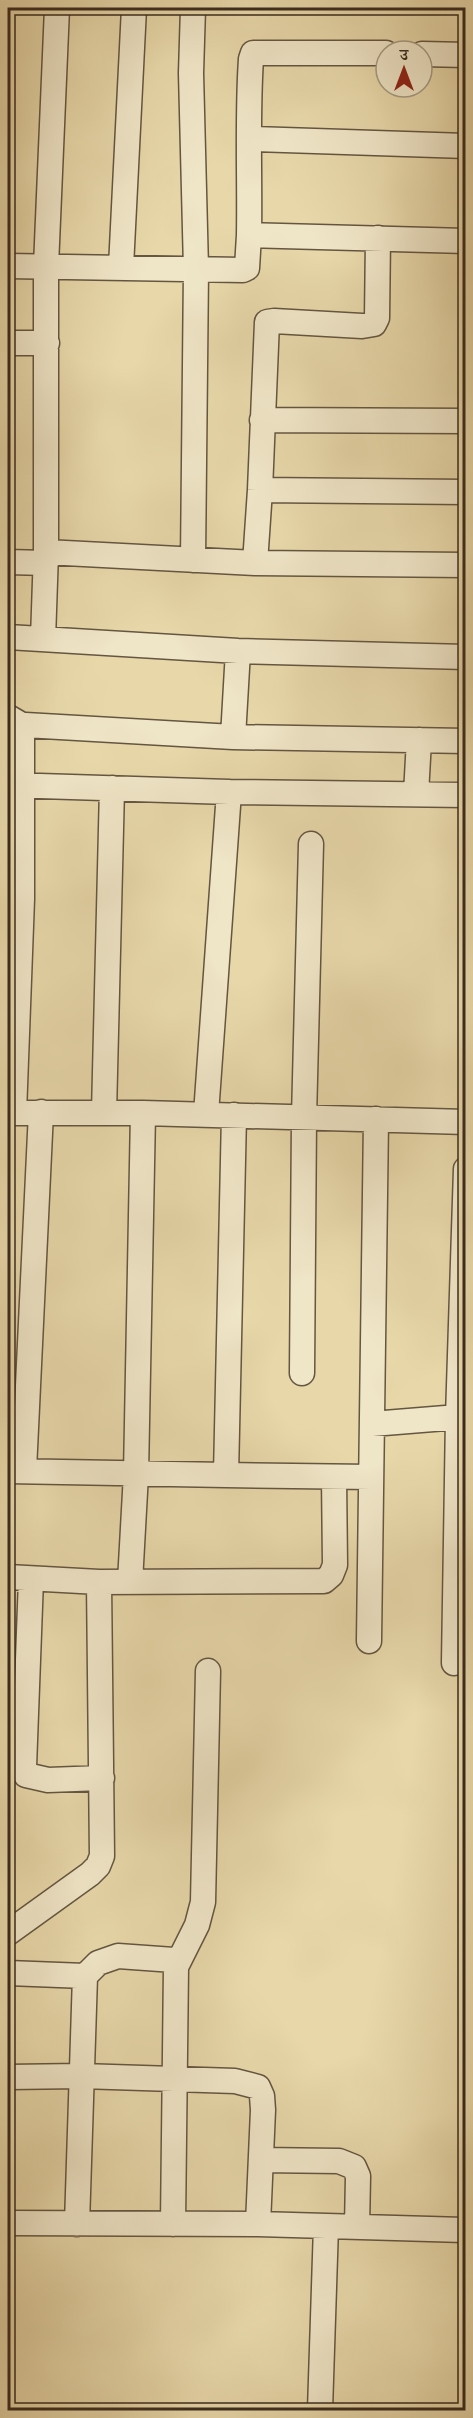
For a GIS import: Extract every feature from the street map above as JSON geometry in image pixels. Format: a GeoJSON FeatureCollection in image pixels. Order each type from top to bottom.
{"type":"FeatureCollection","features":[{"type":"Feature","properties":{"kind":"street"},"geometry":{"type":"LineString","coordinates":[[43,639],[46,558],[46,266],[57,8]]}},
{"type":"Feature","properties":{"kind":"street"},"geometry":{"type":"LineString","coordinates":[[121,267],[134,8]]}},
{"type":"Feature","properties":{"kind":"street"},"geometry":{"type":"LineString","coordinates":[[193,8],[191,74],[196,269],[194,560]]}},
{"type":"Feature","properties":{"kind":"street"},"geometry":{"type":"LineString","coordinates":[[8,266],[243,270],[247,268],[249,101],[253,53],[374,53]]}},
{"type":"Feature","properties":{"kind":"street"},"geometry":{"type":"LineString","coordinates":[[434,54],[465,55]]}},
{"type":"Feature","properties":{"kind":"street"},"geometry":{"type":"LineString","coordinates":[[250,139],[465,146]]}},
{"type":"Feature","properties":{"kind":"street"},"geometry":{"type":"LineString","coordinates":[[249,235],[465,241]]}},
{"type":"Feature","properties":{"kind":"street"},"geometry":{"type":"LineString","coordinates":[[255,562],[267,322],[362,326],[374,324],[377,318],[378,238]]}},
{"type":"Feature","properties":{"kind":"street"},"geometry":{"type":"LineString","coordinates":[[8,343],[47,343]]}},
{"type":"Feature","properties":{"kind":"street"},"geometry":{"type":"LineString","coordinates":[[262,420],[465,421]]}},
{"type":"Feature","properties":{"kind":"street"},"geometry":{"type":"LineString","coordinates":[[260,490],[465,492]]}},
{"type":"Feature","properties":{"kind":"street"},"geometry":{"type":"LineString","coordinates":[[8,562],[46,558],[465,565]]}},
{"type":"Feature","properties":{"kind":"street"},"geometry":{"type":"LineString","coordinates":[[8,637],[238,651],[465,657]]}},
{"type":"Feature","properties":{"kind":"street"},"geometry":{"type":"LineString","coordinates":[[233,737],[238,651]]}},
{"type":"Feature","properties":{"kind":"street"},"geometry":{"type":"LineString","coordinates":[[465,741],[233,737],[12,722],[22,900],[10,1113],[206,1114],[465,1122]]}},
{"type":"Feature","properties":{"kind":"street"},"geometry":{"type":"LineString","coordinates":[[416,794],[419,740]]}},
{"type":"Feature","properties":{"kind":"street"},"geometry":{"type":"LineString","coordinates":[[14,785],[229,792],[465,795]]}},
{"type":"Feature","properties":{"kind":"street"},"geometry":{"type":"LineString","coordinates":[[104,1113],[112,788]]}},
{"type":"Feature","properties":{"kind":"street"},"geometry":{"type":"LineString","coordinates":[[206,1114],[229,792]]}},
{"type":"Feature","properties":{"kind":"street"},"geometry":{"type":"LineString","coordinates":[[302,1373],[304,1118],[311,844]]}},
{"type":"Feature","properties":{"kind":"street"},"geometry":{"type":"LineString","coordinates":[[41,1112],[16,1471],[371,1477]]}},
{"type":"Feature","properties":{"kind":"street"},"geometry":{"type":"LineString","coordinates":[[129,1582],[136,1474],[143,1113]]}},
{"type":"Feature","properties":{"kind":"street"},"geometry":{"type":"LineString","coordinates":[[226,1475],[234,1115]]}},
{"type":"Feature","properties":{"kind":"street"},"geometry":{"type":"LineString","coordinates":[[369,1641],[376,1119]]}},
{"type":"Feature","properties":{"kind":"street"},"geometry":{"type":"LineString","coordinates":[[454,1663],[465,1169]]}},
{"type":"Feature","properties":{"kind":"street"},"geometry":{"type":"LineString","coordinates":[[372,1424],[461,1402]]}},
{"type":"Feature","properties":{"kind":"street"},"geometry":{"type":"LineString","coordinates":[[102,1778],[48,1780],[26,1775],[19,1578],[99,1582],[324,1581],[331,1575],[335,1565],[334,1476]]}},
{"type":"Feature","properties":{"kind":"street"},"geometry":{"type":"LineString","coordinates":[[8,1933],[98,1866],[103,1846],[99,1582]]}},
{"type":"Feature","properties":{"kind":"street"},"geometry":{"type":"LineString","coordinates":[[176,1967],[197,1925],[203,1902],[208,1671]]}},
{"type":"Feature","properties":{"kind":"street"},"geometry":{"type":"LineString","coordinates":[[77,2224],[85,1976],[98,1963],[118,1956],[168,1958],[174,1960],[176,1967],[173,2224]]}},
{"type":"Feature","properties":{"kind":"street"},"geometry":{"type":"LineString","coordinates":[[8,1973],[85,1976]]}},
{"type":"Feature","properties":{"kind":"street"},"geometry":{"type":"LineString","coordinates":[[8,2077],[81,2076],[236,2081],[258,2087],[262,2096],[263,2110],[258,2224]]}},
{"type":"Feature","properties":{"kind":"street"},"geometry":{"type":"LineString","coordinates":[[261,2160],[339,2161],[354,2168],[358,2176],[357,2227]]}},
{"type":"Feature","properties":{"kind":"street"},"geometry":{"type":"LineString","coordinates":[[8,2223],[258,2224],[464,2230]]}},
{"type":"Feature","properties":{"kind":"street"},"geometry":{"type":"LineString","coordinates":[[320,2410],[326,2226]]}}]}
